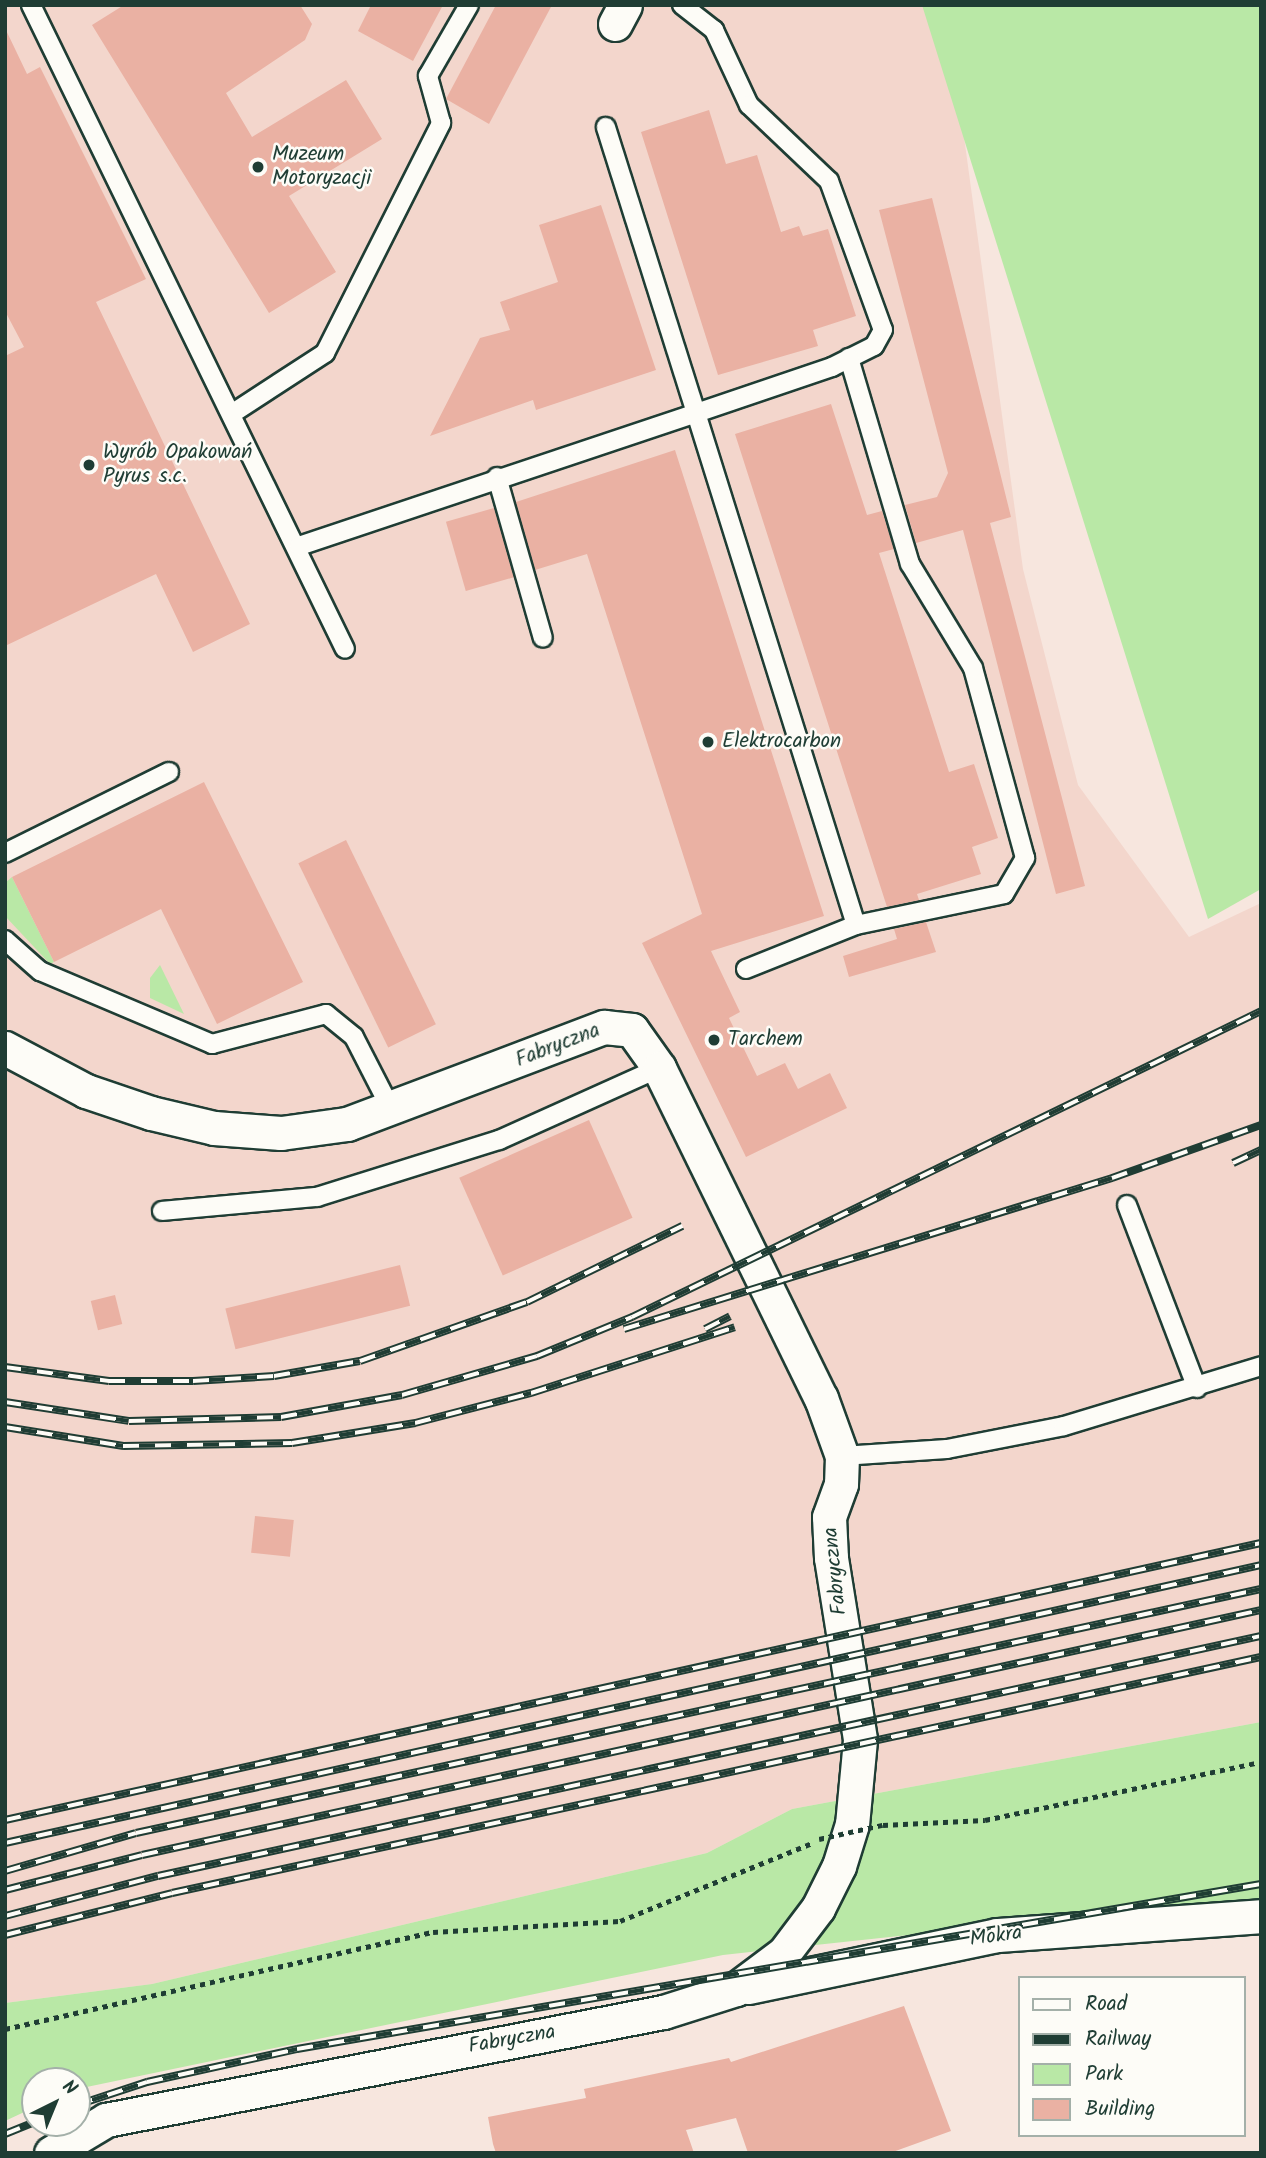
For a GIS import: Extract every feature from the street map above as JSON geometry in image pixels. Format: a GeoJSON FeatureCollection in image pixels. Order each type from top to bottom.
{"type":"FeatureCollection","features":[{"type":"Feature","properties":{"kind":"street","name":"Fabryczna"},"geometry":{"type":"LineString","coordinates":[[5,1048],[86,1091],[214,1128],[281,1133],[347,1124],[604,1027],[632,1030],[659,1068],[821,1398],[842,1456],[841,1484],[829,1517],[860,1740],[852,1825],[818,1908],[784,1953],[736,1989],[663,2012],[106,2120],[51,2153]]}},
{"type":"Feature","properties":{"kind":"street","name":"Mokra"},"geometry":{"type":"LineString","coordinates":[[736,1989],[997,1935],[1261,1916]]}},
{"type":"Feature","properties":{"kind":"lane"},"geometry":{"type":"LineString","coordinates":[[31,5],[299,546],[345,649]]}},
{"type":"Feature","properties":{"kind":"lane"},"geometry":{"type":"LineString","coordinates":[[233,413],[325,353],[441,122],[428,76],[469,5]]}},
{"type":"Feature","properties":{"kind":"lane"},"geometry":{"type":"LineString","coordinates":[[299,546],[496,477],[695,413],[849,358],[874,346],[883,330],[829,181],[749,105],[714,30],[682,5]]}},
{"type":"Feature","properties":{"kind":"lane"},"geometry":{"type":"LineString","coordinates":[[606,127],[856,925]]}},
{"type":"Feature","properties":{"kind":"lane"},"geometry":{"type":"LineString","coordinates":[[746,969],[856,925],[1004,894],[1024,858],[973,668],[910,564],[849,358]]}},
{"type":"Feature","properties":{"kind":"lane"},"geometry":{"type":"LineString","coordinates":[[496,477],[543,638]]}},
{"type":"Feature","properties":{"kind":"lane"},"geometry":{"type":"LineString","coordinates":[[5,853],[169,772]]}},
{"type":"Feature","properties":{"kind":"lane"},"geometry":{"type":"LineString","coordinates":[[5,940],[40,971],[212,1044],[326,1014],[354,1037],[391,1109]]}},
{"type":"Feature","properties":{"kind":"lane"},"geometry":{"type":"LineString","coordinates":[[162,1211],[317,1197],[499,1140],[659,1068]]}},
{"type":"Feature","properties":{"kind":"lane"},"geometry":{"type":"LineString","coordinates":[[1127,1205],[1197,1388]]}},
{"type":"Feature","properties":{"kind":"lane"},"geometry":{"type":"LineString","coordinates":[[842,1456],[947,1449],[1118,1413],[1261,1366]]}},
{"type":"Feature","properties":{"kind":"path"},"geometry":{"type":"LineString","coordinates":[[5,2029],[433,1932],[620,1922],[819,1839],[882,1825],[985,1819],[1261,1762]]}},
{"type":"Feature","properties":{"kind":"shaded area"},"geometry":{"type":"Polygon","coordinates":[[[5,5],[946,5],[1023,569],[1078,785],[1189,937],[1261,903],[1261,1722],[792,1809],[707,1853],[152,1984],[5,2003],[5,5]]]}},
{"type":"Feature","properties":{"kind":"green space"},"geometry":{"type":"Polygon","coordinates":[[[922,5],[1261,5],[1261,889],[1208,919],[922,5]]]}},
{"type":"Feature","properties":{"kind":"green space"},"geometry":{"type":"Polygon","coordinates":[[[12,877],[54,962],[50,964],[5,916],[5,883],[12,877]]]}},
{"type":"Feature","properties":{"kind":"green space"},"geometry":{"type":"Polygon","coordinates":[[[160,965],[184,1014],[150,998],[150,978],[160,965]]]}},
{"type":"Feature","properties":{"kind":"green space"},"geometry":{"type":"Polygon","coordinates":[[[1261,1722],[1261,1905],[1084,1916],[723,1955],[91,2086],[91,2067],[21,2067],[21,2114],[5,2121],[5,2003],[152,1984],[707,1853],[792,1809],[1261,1722]]]}},
{"type":"Feature","properties":{"kind":"building","name":"Muzeum Motoryzacji"},"geometry":{"type":"Polygon","coordinates":[[[124,5],[300,5],[312,24],[305,40],[226,93],[252,137],[346,80],[382,139],[289,196],[336,272],[269,313],[92,25],[124,5]]]}},
{"type":"Feature","properties":{"kind":"building"},"geometry":{"type":"Polygon","coordinates":[[[371,5],[443,5],[413,61],[358,31],[371,5]]]}},
{"type":"Feature","properties":{"kind":"building"},"geometry":{"type":"Polygon","coordinates":[[[496,5],[552,5],[489,124],[446,99],[496,5]]]}},
{"type":"Feature","properties":{"kind":"building","name":"Wyrób Opakowań Pyrus s.c."},"geometry":{"type":"Polygon","coordinates":[[[5,28],[27,74],[40,67],[146,279],[96,302],[250,624],[193,652],[156,574],[5,646],[5,356],[24,347],[5,311],[5,28]]]}},
{"type":"Feature","properties":{"kind":"building"},"geometry":{"type":"Polygon","coordinates":[[[709,110],[726,164],[757,155],[781,232],[799,226],[803,236],[828,229],[856,316],[813,330],[818,346],[718,375],[641,132],[709,110]]]}},
{"type":"Feature","properties":{"kind":"building"},"geometry":{"type":"Polygon","coordinates":[[[932,198],[1011,517],[990,523],[1085,886],[1056,894],[963,530],[916,543],[905,505],[937,497],[948,473],[879,210],[932,198]]]}},
{"type":"Feature","properties":{"kind":"building"},"geometry":{"type":"Polygon","coordinates":[[[601,205],[656,370],[536,410],[533,400],[430,436],[480,338],[510,330],[500,302],[558,282],[539,225],[601,205]]]}},
{"type":"Feature","properties":{"kind":"building"},"geometry":{"type":"Polygon","coordinates":[[[831,404],[867,515],[882,511],[894,549],[879,553],[949,772],[974,764],[998,838],[972,847],[981,874],[917,894],[919,900],[887,907],[735,434],[831,404]]]}},
{"type":"Feature","properties":{"kind":"building","name":"Elektrocarbon"},"geometry":{"type":"Polygon","coordinates":[[[675,450],[824,916],[711,951],[740,1012],[729,1018],[757,1076],[785,1063],[798,1089],[830,1073],[847,1108],[746,1157],[642,943],[702,914],[587,554],[535,570],[516,502],[675,450]]]}},
{"type":"Feature","properties":{"kind":"building"},"geometry":{"type":"Polygon","coordinates":[[[494,508],[514,577],[466,591],[446,522],[494,508]]]}},
{"type":"Feature","properties":{"kind":"building"},"geometry":{"type":"Polygon","coordinates":[[[204,782],[303,982],[217,1024],[161,909],[54,962],[12,877],[204,782]]]}},
{"type":"Feature","properties":{"kind":"building"},"geometry":{"type":"Polygon","coordinates":[[[346,840],[436,1024],[388,1047],[298,863],[346,840]]]}},
{"type":"Feature","properties":{"kind":"building"},"geometry":{"type":"Polygon","coordinates":[[[926,922],[936,952],[849,977],[843,956],[897,939],[894,929],[926,922]]]}},
{"type":"Feature","properties":{"kind":"building"},"geometry":{"type":"Polygon","coordinates":[[[589,1120],[633,1218],[503,1276],[459,1178],[589,1120]]]}},
{"type":"Feature","properties":{"kind":"building"},"geometry":{"type":"Polygon","coordinates":[[[400,1265],[410,1306],[236,1349],[225,1309],[400,1265]]]}},
{"type":"Feature","properties":{"kind":"building"},"geometry":{"type":"Polygon","coordinates":[[[115,1295],[122,1324],[98,1330],[91,1301],[115,1295]]]}},
{"type":"Feature","properties":{"kind":"building"},"geometry":{"type":"Polygon","coordinates":[[[255,1516],[294,1520],[290,1557],[251,1553],[255,1516]]]}},
{"type":"Feature","properties":{"kind":"building"},"geometry":{"type":"Polygon","coordinates":[[[904,2006],[951,2131],[890,2153],[748,2153],[736,2118],[686,2130],[694,2153],[496,2153],[488,2117],[586,2098],[584,2089],[729,2058],[731,2062],[904,2006]]]}},
{"type":"Feature","properties":{"kind":"railway"},"geometry":{"type":"LineString","coordinates":[[5,1402],[129,1421],[281,1417],[402,1395],[537,1356],[632,1317],[1261,1011]]}},
{"type":"Feature","properties":{"kind":"railway"},"geometry":{"type":"LineString","coordinates":[[624,1329],[1112,1178],[1261,1125]]}},
{"type":"Feature","properties":{"kind":"railway"},"geometry":{"type":"LineString","coordinates":[[1233,1163],[1261,1150]]}},
{"type":"Feature","properties":{"kind":"railway"},"geometry":{"type":"LineString","coordinates":[[5,1367],[109,1381],[193,1381],[274,1376],[360,1361],[527,1302],[682,1226]]}},
{"type":"Feature","properties":{"kind":"railway"},"geometry":{"type":"LineString","coordinates":[[705,1329],[730,1316]]}},
{"type":"Feature","properties":{"kind":"railway"},"geometry":{"type":"LineString","coordinates":[[5,1427],[123,1446],[292,1443],[415,1423],[531,1393],[735,1327]]}},
{"type":"Feature","properties":{"kind":"railway"},"geometry":{"type":"LineString","coordinates":[[5,1820],[1261,1543]]}},
{"type":"Feature","properties":{"kind":"railway"},"geometry":{"type":"LineString","coordinates":[[5,1843],[1261,1565]]}},
{"type":"Feature","properties":{"kind":"railway"},"geometry":{"type":"LineString","coordinates":[[5,1871],[136,1833],[1261,1589]]}},
{"type":"Feature","properties":{"kind":"railway"},"geometry":{"type":"LineString","coordinates":[[5,1890],[142,1855],[1261,1610]]}},
{"type":"Feature","properties":{"kind":"railway"},"geometry":{"type":"LineString","coordinates":[[5,1916],[158,1876],[1261,1636]]}},
{"type":"Feature","properties":{"kind":"railway"},"geometry":{"type":"LineString","coordinates":[[5,1935],[172,1893],[1261,1657]]}},
{"type":"Feature","properties":{"kind":"railway"},"geometry":{"type":"LineString","coordinates":[[91,2100],[147,2082],[297,2049],[1261,1884]]}},
{"type":"Feature","properties":{"kind":"railway"},"geometry":{"type":"LineString","coordinates":[[5,2134],[21,2128]]}},
{"type":"Feature","properties":{"kind":"place","name":"Muzeum Motoryzacji"},"geometry":{"type":"Point","coordinates":[258,167]}},
{"type":"Feature","properties":{"kind":"place","name":"Wyrób Opakowań Pyrus s.c."},"geometry":{"type":"Point","coordinates":[89,465]}},
{"type":"Feature","properties":{"kind":"place","name":"Elektrocarbon"},"geometry":{"type":"Point","coordinates":[708,742]}},
{"type":"Feature","properties":{"kind":"place","name":"Tarchem"},"geometry":{"type":"Point","coordinates":[714,1040]}}]}
